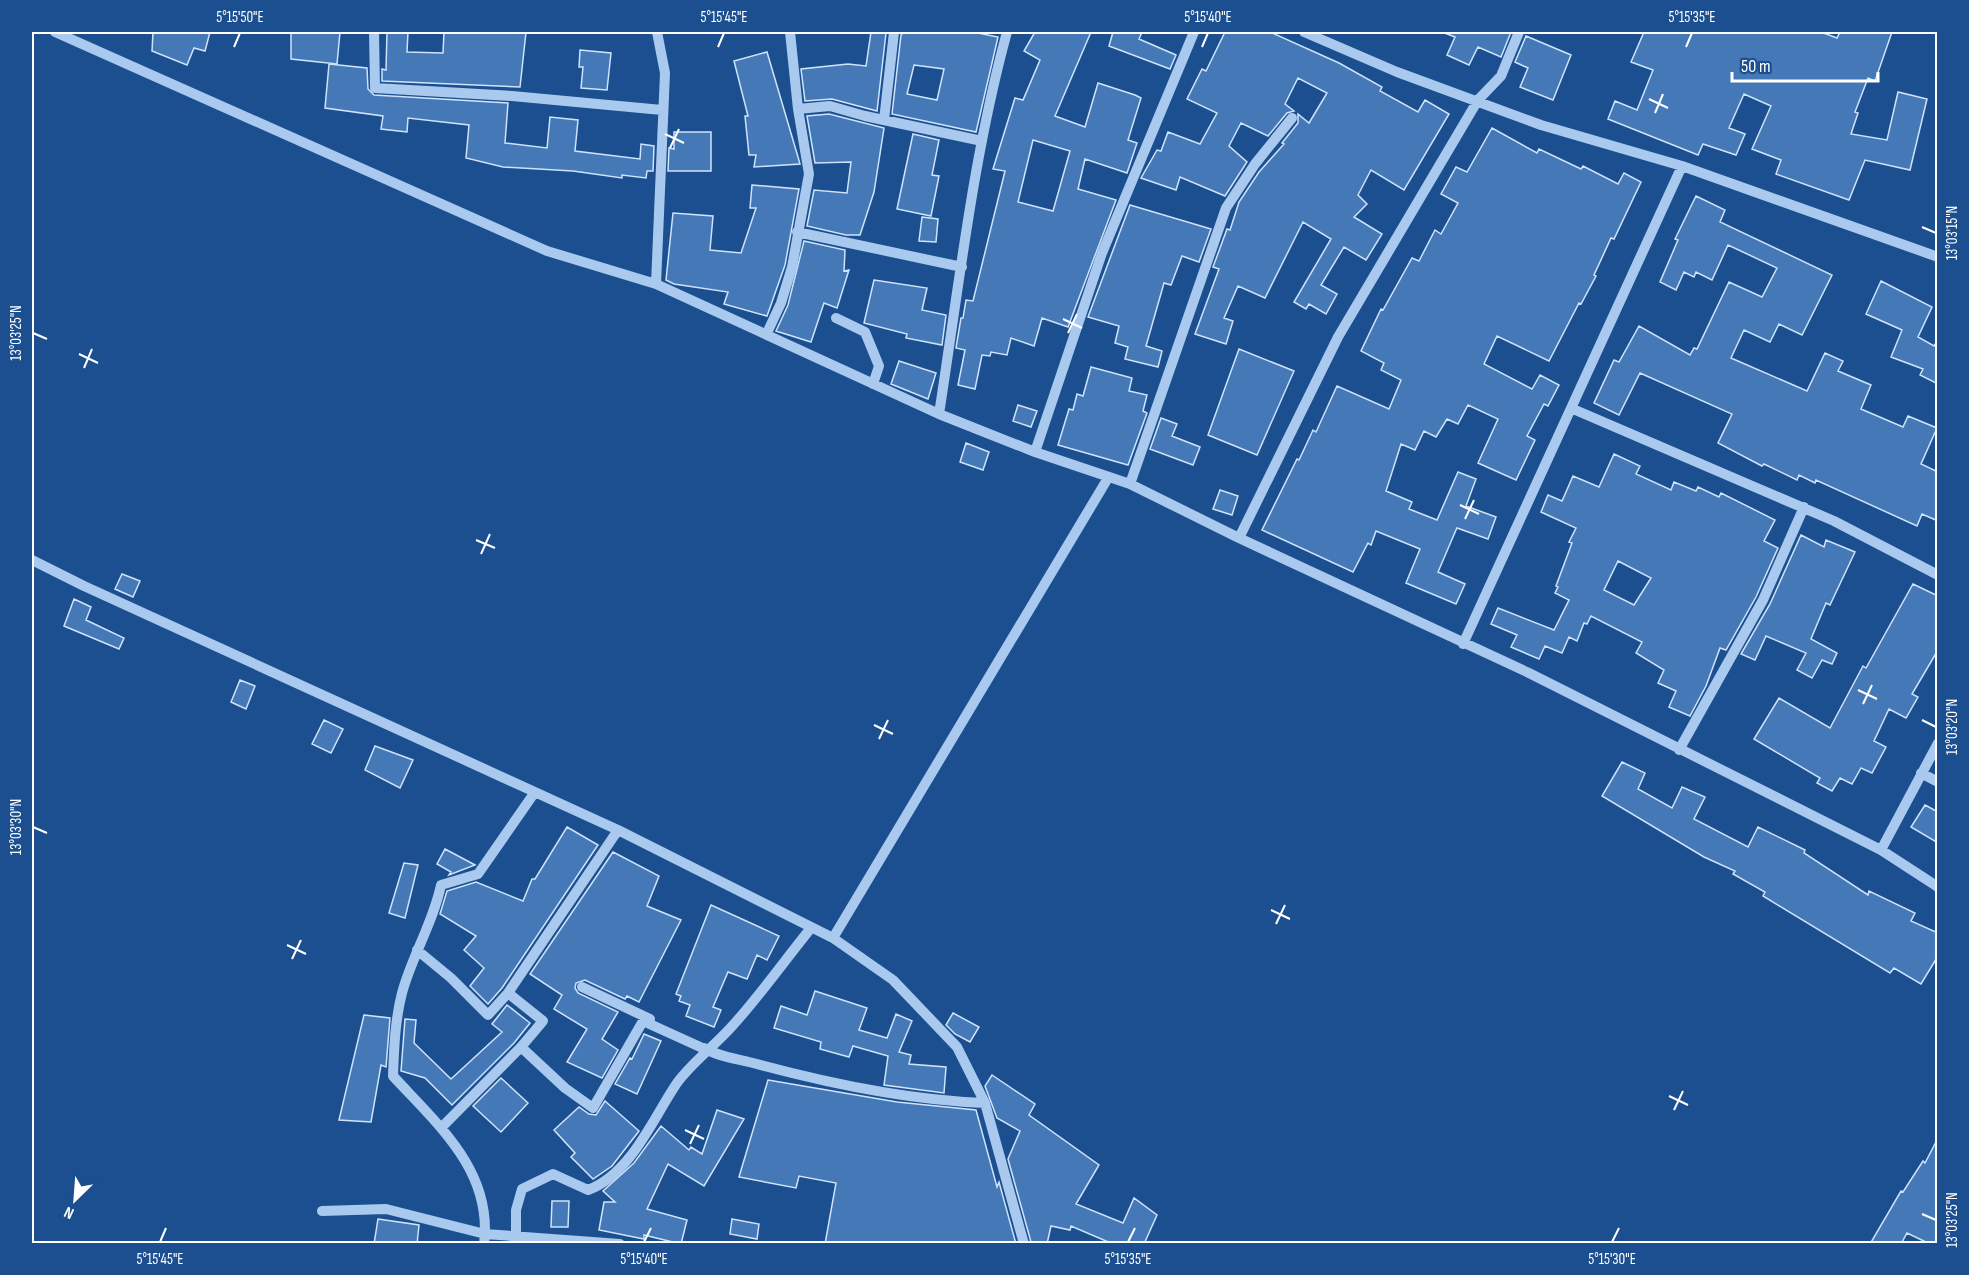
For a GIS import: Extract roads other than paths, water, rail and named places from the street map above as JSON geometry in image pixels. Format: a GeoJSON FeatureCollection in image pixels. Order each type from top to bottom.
{"type":"FeatureCollection","features":[{"type":"Feature","properties":{"kind":"street"},"geometry":{"type":"LineString","coordinates":[[55,32],[547,251],[657,284],[939,414],[1035,452],[1108,478],[1130,483],[1239,538],[1529,673],[1881,850],[1938,887]]}},
{"type":"Feature","properties":{"kind":"street"},"geometry":{"type":"LineString","coordinates":[[375,32],[375,88],[512,96],[662,110]]}},
{"type":"Feature","properties":{"kind":"street"},"geometry":{"type":"LineString","coordinates":[[657,32],[665,73],[657,284]]}},
{"type":"Feature","properties":{"kind":"street"},"geometry":{"type":"LineString","coordinates":[[767,333],[781,303],[789,276],[809,174],[798,109],[790,32]]}},
{"type":"Feature","properties":{"kind":"street"},"geometry":{"type":"LineString","coordinates":[[884,120],[894,32]]}},
{"type":"Feature","properties":{"kind":"street"},"geometry":{"type":"LineString","coordinates":[[939,414],[982,141],[1007,32]]}},
{"type":"Feature","properties":{"kind":"street"},"geometry":{"type":"LineString","coordinates":[[1304,32],[1397,72],[1541,125],[1682,166],[1938,257]]}},
{"type":"Feature","properties":{"kind":"street"},"geometry":{"type":"LineString","coordinates":[[1239,538],[1338,337],[1478,100],[1501,76],[1519,32]]}},
{"type":"Feature","properties":{"kind":"street"},"geometry":{"type":"LineString","coordinates":[[1035,452],[1102,253],[1189,33]]}},
{"type":"Feature","properties":{"kind":"street"},"geometry":{"type":"LineString","coordinates":[[798,109],[830,106],[982,141]]}},
{"type":"Feature","properties":{"kind":"street"},"geometry":{"type":"LineString","coordinates":[[1130,483],[1226,208],[1255,164],[1292,118]]}},
{"type":"Feature","properties":{"kind":"street"},"geometry":{"type":"LineString","coordinates":[[1463,644],[1573,409],[1682,166]]}},
{"type":"Feature","properties":{"kind":"street"},"geometry":{"type":"LineString","coordinates":[[797,232],[962,267]]}},
{"type":"Feature","properties":{"kind":"street"},"geometry":{"type":"LineString","coordinates":[[836,318],[865,332],[879,366],[873,384]]}},
{"type":"Feature","properties":{"kind":"street"},"geometry":{"type":"LineString","coordinates":[[1573,409],[1804,507],[1938,575]]}},
{"type":"Feature","properties":{"kind":"street"},"geometry":{"type":"LineString","coordinates":[[833,938],[1108,478]]}},
{"type":"Feature","properties":{"kind":"street"},"geometry":{"type":"LineString","coordinates":[[1679,750],[1763,600],[1804,507]]}},
{"type":"Feature","properties":{"kind":"street"},"geometry":{"type":"LineString","coordinates":[[32,560],[84,586],[618,830],[833,938],[893,980],[957,1047],[985,1103],[1024,1244]]}},
{"type":"Feature","properties":{"kind":"street"},"geometry":{"type":"LineString","coordinates":[[1881,850],[1938,743]]}},
{"type":"Feature","properties":{"kind":"street"},"geometry":{"type":"LineString","coordinates":[[1921,773],[1938,782]]}},
{"type":"Feature","properties":{"kind":"street"},"geometry":{"type":"LineString","coordinates":[[485,1239],[484,1201],[469,1163],[441,1128],[393,1076],[394,1047],[401,994],[437,904],[441,885],[478,874],[535,792]]}},
{"type":"Feature","properties":{"kind":"street"},"geometry":{"type":"LineString","coordinates":[[417,950],[451,978],[488,1015],[508,993],[618,830]]}},
{"type":"Feature","properties":{"kind":"street"},"geometry":{"type":"LineString","coordinates":[[516,1237],[516,1210],[522,1189],[553,1174],[588,1190],[599,1186],[650,1131],[678,1082],[735,1023],[811,928]]}},
{"type":"Feature","properties":{"kind":"street"},"geometry":{"type":"LineString","coordinates":[[582,987],[685,1036],[709,1051]]}},
{"type":"Feature","properties":{"kind":"street"},"geometry":{"type":"LineString","coordinates":[[441,1128],[521,1047],[543,1021],[508,993]]}},
{"type":"Feature","properties":{"kind":"street"},"geometry":{"type":"LineString","coordinates":[[521,1047],[565,1088],[593,1108],[643,1021],[709,1051],[869,1091],[947,1102],[985,1103]]}},
{"type":"Feature","properties":{"kind":"street"},"geometry":{"type":"LineString","coordinates":[[322,1211],[386,1209],[485,1239],[516,1237],[620,1244]]}}]}
